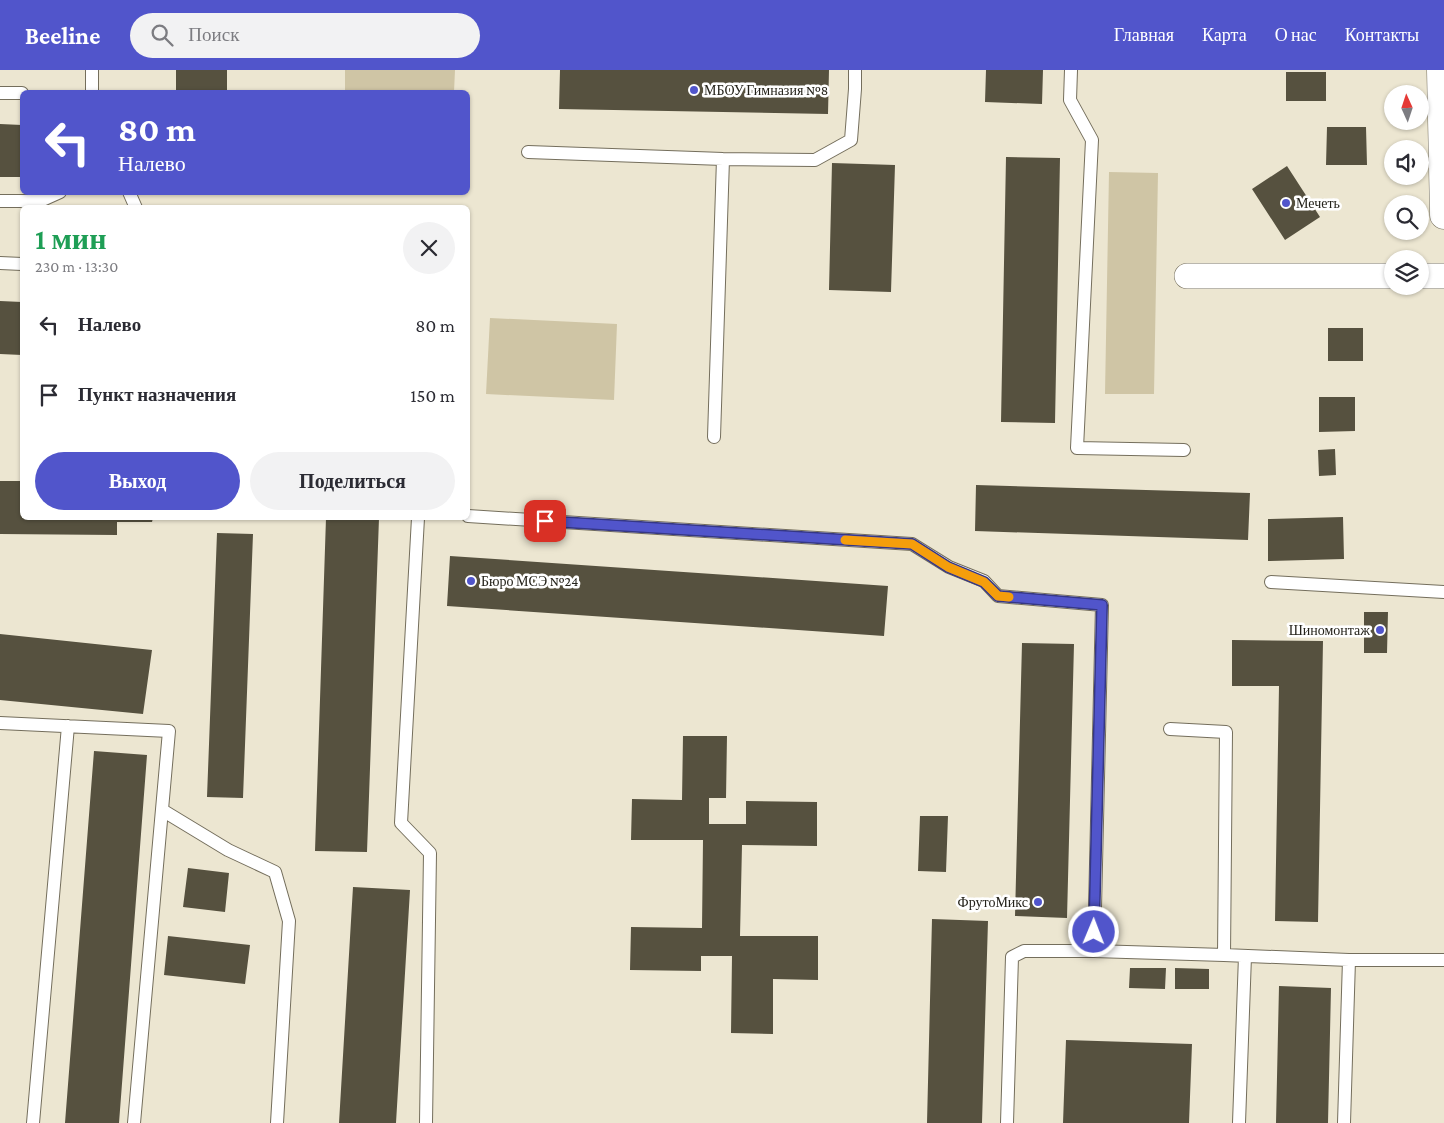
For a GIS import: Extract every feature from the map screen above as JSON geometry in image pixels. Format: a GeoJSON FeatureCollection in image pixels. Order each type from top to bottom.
{"type":"FeatureCollection","features":[{"type":"Feature","properties":{"kind":"main road"},"geometry":{"type":"LineString","coordinates":[[1441,70],[1444,215]]}},
{"type":"Feature","properties":{"kind":"street"},"geometry":{"type":"LineString","coordinates":[[1187,276],[1384,276]]}},
{"type":"Feature","properties":{"kind":"street"},"geometry":{"type":"LineString","coordinates":[[1429,276],[1444,276]]}},
{"type":"Feature","properties":{"kind":"lane"},"geometry":{"type":"LineString","coordinates":[[92,70],[92,90]]}},
{"type":"Feature","properties":{"kind":"lane"},"geometry":{"type":"LineString","coordinates":[[528,152],[723,159],[815,160],[851,140],[855,70]]}},
{"type":"Feature","properties":{"kind":"lane"},"geometry":{"type":"LineString","coordinates":[[1071,70],[1070,100],[1092,140],[1077,448],[1184,450]]}},
{"type":"Feature","properties":{"kind":"lane"},"geometry":{"type":"LineString","coordinates":[[0,93],[20,93]]}},
{"type":"Feature","properties":{"kind":"lane"},"geometry":{"type":"LineString","coordinates":[[714,437],[723,159]]}},
{"type":"Feature","properties":{"kind":"lane"},"geometry":{"type":"LineString","coordinates":[[0,201],[40,201],[53,195]]}},
{"type":"Feature","properties":{"kind":"lane"},"geometry":{"type":"LineString","coordinates":[[0,264],[20,264]]}},
{"type":"Feature","properties":{"kind":"lane"},"geometry":{"type":"LineString","coordinates":[[470,516],[912,544],[948,567],[984,582],[998,596],[1102,605],[1094,951]]}},
{"type":"Feature","properties":{"kind":"lane"},"geometry":{"type":"LineString","coordinates":[[418,520],[401,823],[430,853],[426,1123]]}},
{"type":"Feature","properties":{"kind":"lane"},"geometry":{"type":"LineString","coordinates":[[1271,582],[1444,592]]}},
{"type":"Feature","properties":{"kind":"lane"},"geometry":{"type":"LineString","coordinates":[[0,723],[169,731],[134,1123]]}},
{"type":"Feature","properties":{"kind":"lane"},"geometry":{"type":"LineString","coordinates":[[33,1123],[68,726]]}},
{"type":"Feature","properties":{"kind":"lane"},"geometry":{"type":"LineString","coordinates":[[1170,729],[1226,732],[1224,955]]}},
{"type":"Feature","properties":{"kind":"lane"},"geometry":{"type":"LineString","coordinates":[[162,810],[228,850],[275,872],[289,921],[277,1123]]}},
{"type":"Feature","properties":{"kind":"lane"},"geometry":{"type":"LineString","coordinates":[[1006,1123],[1012,957],[1024,951],[1094,951],[1349,960],[1444,960]]}},
{"type":"Feature","properties":{"kind":"lane"},"geometry":{"type":"LineString","coordinates":[[1239,1123],[1245,956]]}},
{"type":"Feature","properties":{"kind":"lane"},"geometry":{"type":"LineString","coordinates":[[1344,1123],[1349,960]]}},
{"type":"Feature","properties":{"kind":"shaded area"},"geometry":{"type":"Polygon","coordinates":[[[345,70],[455,70],[454,90],[345,90],[345,70]]]}},
{"type":"Feature","properties":{"kind":"shaded area"},"geometry":{"type":"Polygon","coordinates":[[[1109,172],[1158,173],[1154,394],[1105,394],[1109,172]]]}},
{"type":"Feature","properties":{"kind":"shaded area"},"geometry":{"type":"Polygon","coordinates":[[[490,318],[617,324],[614,400],[486,394],[490,318]]]}},
{"type":"Feature","properties":{"kind":"building"},"geometry":{"type":"Polygon","coordinates":[[[176,70],[227,70],[227,90],[176,90],[176,70]]]}},
{"type":"Feature","properties":{"kind":"building","name":"МБОУ Гимназия №8"},"geometry":{"type":"Polygon","coordinates":[[[560,70],[829,70],[828,114],[559,109],[560,70]]]}},
{"type":"Feature","properties":{"kind":"building"},"geometry":{"type":"Polygon","coordinates":[[[986,70],[1043,70],[1042,104],[985,102],[986,70]]]}},
{"type":"Feature","properties":{"kind":"building"},"geometry":{"type":"Polygon","coordinates":[[[1286,72],[1326,72],[1326,101],[1286,101],[1286,72]]]}},
{"type":"Feature","properties":{"kind":"building"},"geometry":{"type":"Polygon","coordinates":[[[0,124],[20,125],[20,177],[0,177],[0,124]]]}},
{"type":"Feature","properties":{"kind":"building"},"geometry":{"type":"Polygon","coordinates":[[[1327,127],[1366,127],[1367,165],[1326,165],[1327,127]]]}},
{"type":"Feature","properties":{"kind":"building"},"geometry":{"type":"Polygon","coordinates":[[[1006,157],[1060,158],[1055,423],[1001,422],[1006,157]]]}},
{"type":"Feature","properties":{"kind":"building"},"geometry":{"type":"Polygon","coordinates":[[[832,163],[895,165],[891,292],[829,290],[832,163]]]}},
{"type":"Feature","properties":{"kind":"building","name":"Мечеть"},"geometry":{"type":"Polygon","coordinates":[[[1287,166],[1320,217],[1285,240],[1252,189],[1287,166]]]}},
{"type":"Feature","properties":{"kind":"building"},"geometry":{"type":"Polygon","coordinates":[[[0,301],[20,302],[20,355],[0,354],[0,301]]]}},
{"type":"Feature","properties":{"kind":"building"},"geometry":{"type":"Polygon","coordinates":[[[1328,328],[1363,328],[1363,361],[1328,361],[1328,328]]]}},
{"type":"Feature","properties":{"kind":"building"},"geometry":{"type":"Polygon","coordinates":[[[1319,397],[1355,397],[1355,431],[1319,432],[1319,397]]]}},
{"type":"Feature","properties":{"kind":"building"},"geometry":{"type":"Polygon","coordinates":[[[1335,449],[1336,475],[1319,476],[1318,450],[1335,449]]]}},
{"type":"Feature","properties":{"kind":"building"},"geometry":{"type":"Polygon","coordinates":[[[0,481],[20,481],[20,520],[152,520],[152,522],[117,522],[117,535],[0,534],[0,481]]]}},
{"type":"Feature","properties":{"kind":"building"},"geometry":{"type":"Polygon","coordinates":[[[976,485],[1250,493],[1248,540],[975,531],[976,485]]]}},
{"type":"Feature","properties":{"kind":"building"},"geometry":{"type":"Polygon","coordinates":[[[1343,517],[1344,559],[1268,561],[1268,519],[1343,517]]]}},
{"type":"Feature","properties":{"kind":"building"},"geometry":{"type":"Polygon","coordinates":[[[326,520],[379,520],[367,852],[315,851],[326,520]]]}},
{"type":"Feature","properties":{"kind":"building"},"geometry":{"type":"Polygon","coordinates":[[[217,533],[253,534],[243,798],[207,797],[217,533]]]}},
{"type":"Feature","properties":{"kind":"building"},"geometry":{"type":"Polygon","coordinates":[[[450,556],[888,586],[884,636],[447,606],[450,556]]]}},
{"type":"Feature","properties":{"kind":"building"},"geometry":{"type":"Polygon","coordinates":[[[1364,612],[1388,612],[1387,653],[1364,653],[1364,612]]]}},
{"type":"Feature","properties":{"kind":"building"},"geometry":{"type":"Polygon","coordinates":[[[0,634],[152,650],[143,714],[0,700],[0,634]]]}},
{"type":"Feature","properties":{"kind":"building"},"geometry":{"type":"Polygon","coordinates":[[[1232,640],[1323,641],[1318,922],[1275,921],[1279,686],[1232,686],[1232,640]]]}},
{"type":"Feature","properties":{"kind":"building"},"geometry":{"type":"Polygon","coordinates":[[[1022,643],[1074,644],[1067,918],[1015,916],[1022,643]]]}},
{"type":"Feature","properties":{"kind":"building"},"geometry":{"type":"Polygon","coordinates":[[[683,736],[727,736],[726,798],[709,798],[709,824],[746,824],[746,801],[817,802],[817,846],[742,845],[740,936],[818,936],[818,980],[773,979],[773,1034],[731,1033],[732,956],[701,956],[701,971],[630,970],[631,927],[702,928],[703,840],[631,840],[632,799],[682,800],[683,736]]]}},
{"type":"Feature","properties":{"kind":"building"},"geometry":{"type":"Polygon","coordinates":[[[94,751],[147,755],[119,1123],[65,1123],[94,751]]]}},
{"type":"Feature","properties":{"kind":"building"},"geometry":{"type":"Polygon","coordinates":[[[920,816],[948,816],[946,872],[918,871],[920,816]]]}},
{"type":"Feature","properties":{"kind":"building"},"geometry":{"type":"Polygon","coordinates":[[[188,868],[229,873],[225,912],[183,907],[188,868]]]}},
{"type":"Feature","properties":{"kind":"building"},"geometry":{"type":"Polygon","coordinates":[[[353,887],[410,890],[396,1123],[339,1123],[353,887]]]}},
{"type":"Feature","properties":{"kind":"building"},"geometry":{"type":"Polygon","coordinates":[[[932,919],[988,921],[982,1123],[927,1123],[932,919]]]}},
{"type":"Feature","properties":{"kind":"building"},"geometry":{"type":"Polygon","coordinates":[[[168,936],[250,945],[245,984],[164,975],[168,936]]]}},
{"type":"Feature","properties":{"kind":"building"},"geometry":{"type":"Polygon","coordinates":[[[1130,968],[1166,968],[1165,989],[1129,988],[1130,968]]]}},
{"type":"Feature","properties":{"kind":"building"},"geometry":{"type":"Polygon","coordinates":[[[1175,968],[1209,969],[1209,989],[1175,989],[1175,968]]]}},
{"type":"Feature","properties":{"kind":"building"},"geometry":{"type":"Polygon","coordinates":[[[1279,986],[1331,988],[1328,1123],[1276,1123],[1279,986]]]}},
{"type":"Feature","properties":{"kind":"building"},"geometry":{"type":"Polygon","coordinates":[[[1066,1040],[1192,1044],[1189,1123],[1063,1123],[1066,1040]]]}},
{"type":"Feature","properties":{"kind":"slow traffic"},"geometry":{"type":"LineString","coordinates":[[845,540],[912,544],[948,567],[984,582],[998,596],[1009,597]]}},
{"type":"Feature","properties":{"kind":"place","name":"МБОУ Гимназия №8"},"geometry":{"type":"Point","coordinates":[694,90]}},
{"type":"Feature","properties":{"kind":"place","name":"Мечеть"},"geometry":{"type":"Point","coordinates":[1286,203]}},
{"type":"Feature","properties":{"kind":"place","name":"Бюро МСЭ №24"},"geometry":{"type":"Point","coordinates":[471,581]}},
{"type":"Feature","properties":{"kind":"place","name":"Шиномонтаж"},"geometry":{"type":"Point","coordinates":[1380,630]}},
{"type":"Feature","properties":{"kind":"place","name":"ФрутоМикс"},"geometry":{"type":"Point","coordinates":[1038,902]}},
{"type":"Feature","properties":{"kind":"route"},"geometry":{"type":"LineString","coordinates":[[545,521],[912,544],[948,567],[984,582],[998,596],[1102,605],[1094,932]]}}]}
